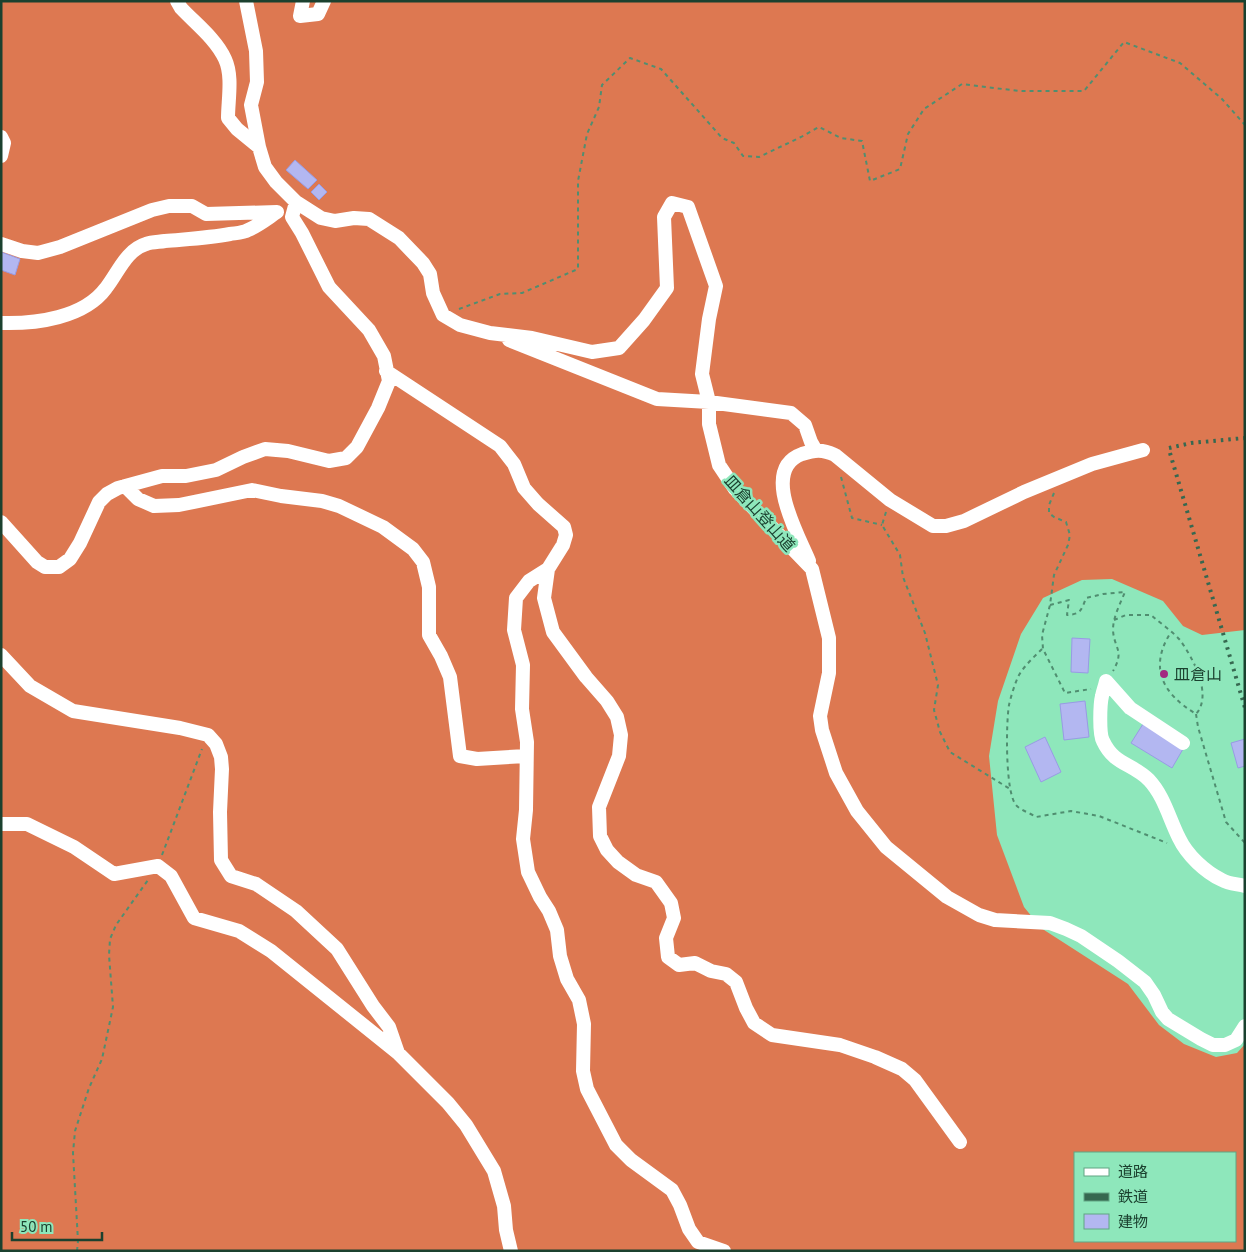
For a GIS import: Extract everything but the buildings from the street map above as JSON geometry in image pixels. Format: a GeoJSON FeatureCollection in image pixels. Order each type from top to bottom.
{"type":"FeatureCollection","features":[{"type":"Feature","properties":{"kind":"street"},"geometry":{"type":"LineString","coordinates":[[177,1],[181,8],[214,43],[225,59],[229,76],[228,118],[237,129],[259,147]]}},
{"type":"Feature","properties":{"kind":"street"},"geometry":{"type":"LineString","coordinates":[[246,1],[256,52],[257,82],[251,105],[265,167],[276,182],[296,202],[321,218],[335,221],[354,218],[369,219],[399,238],[423,263],[430,274],[433,293],[443,316]]}},
{"type":"Feature","properties":{"kind":"street"},"geometry":{"type":"LineString","coordinates":[[303,1],[300,16],[318,14],[324,1]]}},
{"type":"Feature","properties":{"kind":"street"},"geometry":{"type":"LineString","coordinates":[[1,137],[4,143],[1,156]]}},
{"type":"Feature","properties":{"kind":"street"},"geometry":{"type":"LineString","coordinates":[[1,323],[16,324],[39,321],[68,314],[88,305],[106,289],[134,250],[146,244],[216,237],[247,231],[296,202]]}},
{"type":"Feature","properties":{"kind":"street"},"geometry":{"type":"LineString","coordinates":[[1,522],[37,562],[45,567],[59,567],[70,559],[80,543],[99,502],[107,494],[125,486],[162,476],[186,476],[216,470],[265,449],[288,451],[329,461],[346,458],[357,448],[378,408],[388,381],[384,356],[369,330],[329,287],[292,217],[296,202]]}},
{"type":"Feature","properties":{"kind":"street","name":"皿倉山登山道"},"geometry":{"type":"LineString","coordinates":[[443,316],[460,325],[490,333],[532,338],[592,352],[620,348],[644,320],[667,288],[664,217],[672,203],[688,207],[716,286],[709,319],[702,374],[709,402],[709,424],[719,465],[735,489],[812,569]]}},
{"type":"Feature","properties":{"kind":"street"},"geometry":{"type":"LineString","coordinates":[[1,244],[22,251],[38,253],[60,247],[152,210],[169,206],[192,206],[206,214],[277,212]]}},
{"type":"Feature","properties":{"kind":"street"},"geometry":{"type":"LineString","coordinates":[[490,333],[657,399],[709,402],[791,413],[805,424],[815,449]]}},
{"type":"Feature","properties":{"kind":"street"},"geometry":{"type":"LineString","coordinates":[[386,371],[500,446],[514,464],[524,488],[538,504],[564,527],[566,535],[563,545],[548,570],[544,598],[553,632],[586,677],[608,701],[621,735],[619,756],[600,807],[600,836],[607,850],[618,862],[636,875],[656,882],[671,903],[674,918],[666,938],[668,957],[679,965],[695,963],[711,971],[726,974],[736,982],[754,1023],[772,1035],[840,1045],[902,1069],[915,1080],[960,1142]]}},
{"type":"Feature","properties":{"kind":"street"},"geometry":{"type":"LineString","coordinates":[[1143,450],[1092,464],[964,521],[946,526],[933,526],[890,500],[835,455],[815,449],[794,457],[787,464],[782,480],[782,489],[784,499],[812,569],[829,638],[829,674],[820,716],[822,730],[836,773],[857,811],[886,847],[947,897],[979,915],[995,920],[1050,923],[1081,936],[1118,960],[1145,982],[1168,1019],[1213,1045],[1225,1045],[1236,1040],[1245,1026]]}},
{"type":"Feature","properties":{"kind":"street"},"geometry":{"type":"LineString","coordinates":[[125,486],[138,499],[154,506],[179,505],[252,490],[322,501],[339,506],[383,527],[413,549],[423,562],[429,587],[428,634],[441,656],[450,677],[460,756],[477,759],[526,756]]}},
{"type":"Feature","properties":{"kind":"street"},"geometry":{"type":"LineString","coordinates":[[548,570],[528,581],[516,598],[514,630],[523,664],[522,709],[527,742],[526,810],[523,839],[528,872],[557,930],[560,956],[567,979],[579,1000],[584,1024],[583,1070],[587,1089],[616,1145],[631,1160],[672,1190],[689,1229],[698,1242],[724,1251]]}},
{"type":"Feature","properties":{"kind":"street"},"geometry":{"type":"LineString","coordinates":[[1,655],[30,686],[73,711],[180,728],[208,735],[216,744],[222,757],[221,860],[231,876],[256,884],[296,911],[337,949],[373,1006],[389,1027],[398,1053]]}},
{"type":"Feature","properties":{"kind":"street"},"geometry":{"type":"LineString","coordinates":[[1106,681],[1130,708],[1183,743]]}},
{"type":"Feature","properties":{"kind":"street"},"geometry":{"type":"LineString","coordinates":[[1106,681],[1102,696],[1101,739],[1114,759],[1133,768],[1148,779],[1159,792],[1179,838],[1187,851],[1202,866],[1223,881],[1245,886]]}},
{"type":"Feature","properties":{"kind":"street"},"geometry":{"type":"LineString","coordinates":[[1,824],[27,824],[74,847],[114,874],[158,866],[171,876],[194,918],[239,931],[271,951],[398,1053],[448,1103],[466,1125],[494,1171],[504,1206],[506,1230],[511,1251]]}},
{"type":"Feature","properties":{"kind":"path"},"geometry":{"type":"LineString","coordinates":[[443,316],[500,294],[522,293],[578,269],[578,181],[587,134],[598,107],[602,85],[630,58],[662,69],[722,138],[734,142],[743,156],[759,157],[819,127],[841,138],[862,141],[870,181],[900,169],[908,134],[924,109],[962,84],[1019,91],[1084,91],[1124,42],[1180,63],[1222,99],[1245,125]]}},
{"type":"Feature","properties":{"kind":"path"},"geometry":{"type":"LineString","coordinates":[[835,455],[852,518],[882,525],[900,555],[903,577],[925,633],[938,685],[934,710],[940,732],[950,752],[1010,789]]}},
{"type":"Feature","properties":{"kind":"path"},"geometry":{"type":"LineString","coordinates":[[1050,605],[1069,600],[1067,615],[1076,614],[1081,612],[1086,598],[1124,592],[1114,620],[1113,632],[1117,645],[1118,660],[1106,681],[1094,689],[1066,693],[1043,649],[1042,635],[1050,605],[1054,575],[1068,545],[1070,535],[1066,522],[1049,513],[1049,504],[1060,477]]}},
{"type":"Feature","properties":{"kind":"path"},"geometry":{"type":"LineString","coordinates":[[882,525],[890,500]]}},
{"type":"Feature","properties":{"kind":"path"},"geometry":{"type":"LineString","coordinates":[[1114,620],[1126,615],[1151,615],[1179,639],[1201,680],[1204,698],[1202,708],[1196,714]]}},
{"type":"Feature","properties":{"kind":"path"},"geometry":{"type":"LineString","coordinates":[[1171,632],[1163,644],[1160,673],[1164,687],[1172,696],[1196,714],[1198,727],[1226,822],[1245,842]]}},
{"type":"Feature","properties":{"kind":"path"},"geometry":{"type":"LineString","coordinates":[[1043,649],[1031,660],[1019,676],[1009,705],[1007,733],[1010,789],[1016,805],[1036,817],[1071,811],[1099,816],[1187,851]]}},
{"type":"Feature","properties":{"kind":"path"},"geometry":{"type":"LineString","coordinates":[[77,1251],[73,1153],[75,1131],[89,1088],[102,1059],[113,1007],[109,954],[110,939],[116,925],[158,866],[208,735]]}},
{"type":"Feature","properties":{"kind":"shaded area"},"geometry":{"type":"Polygon","coordinates":[[[1,1],[1245,1],[1245,630],[1202,635],[1183,626],[1163,601],[1112,579],[1082,580],[1043,598],[1021,634],[998,701],[989,756],[997,835],[1024,907],[1041,928],[1128,984],[1159,1025],[1184,1044],[1216,1057],[1237,1053],[1245,1044],[1245,1251],[1,1251],[1,1]]]}},
{"type":"Feature","properties":{"kind":"railway"},"geometry":{"type":"LineString","coordinates":[[1169,448],[1191,443],[1245,438]]}},
{"type":"Feature","properties":{"kind":"railway"},"geometry":{"type":"LineString","coordinates":[[1170,453],[1245,708]]}},
{"type":"Feature","properties":{"kind":"place","name":"皿倉山"},"geometry":{"type":"Point","coordinates":[1164,674]}}]}
